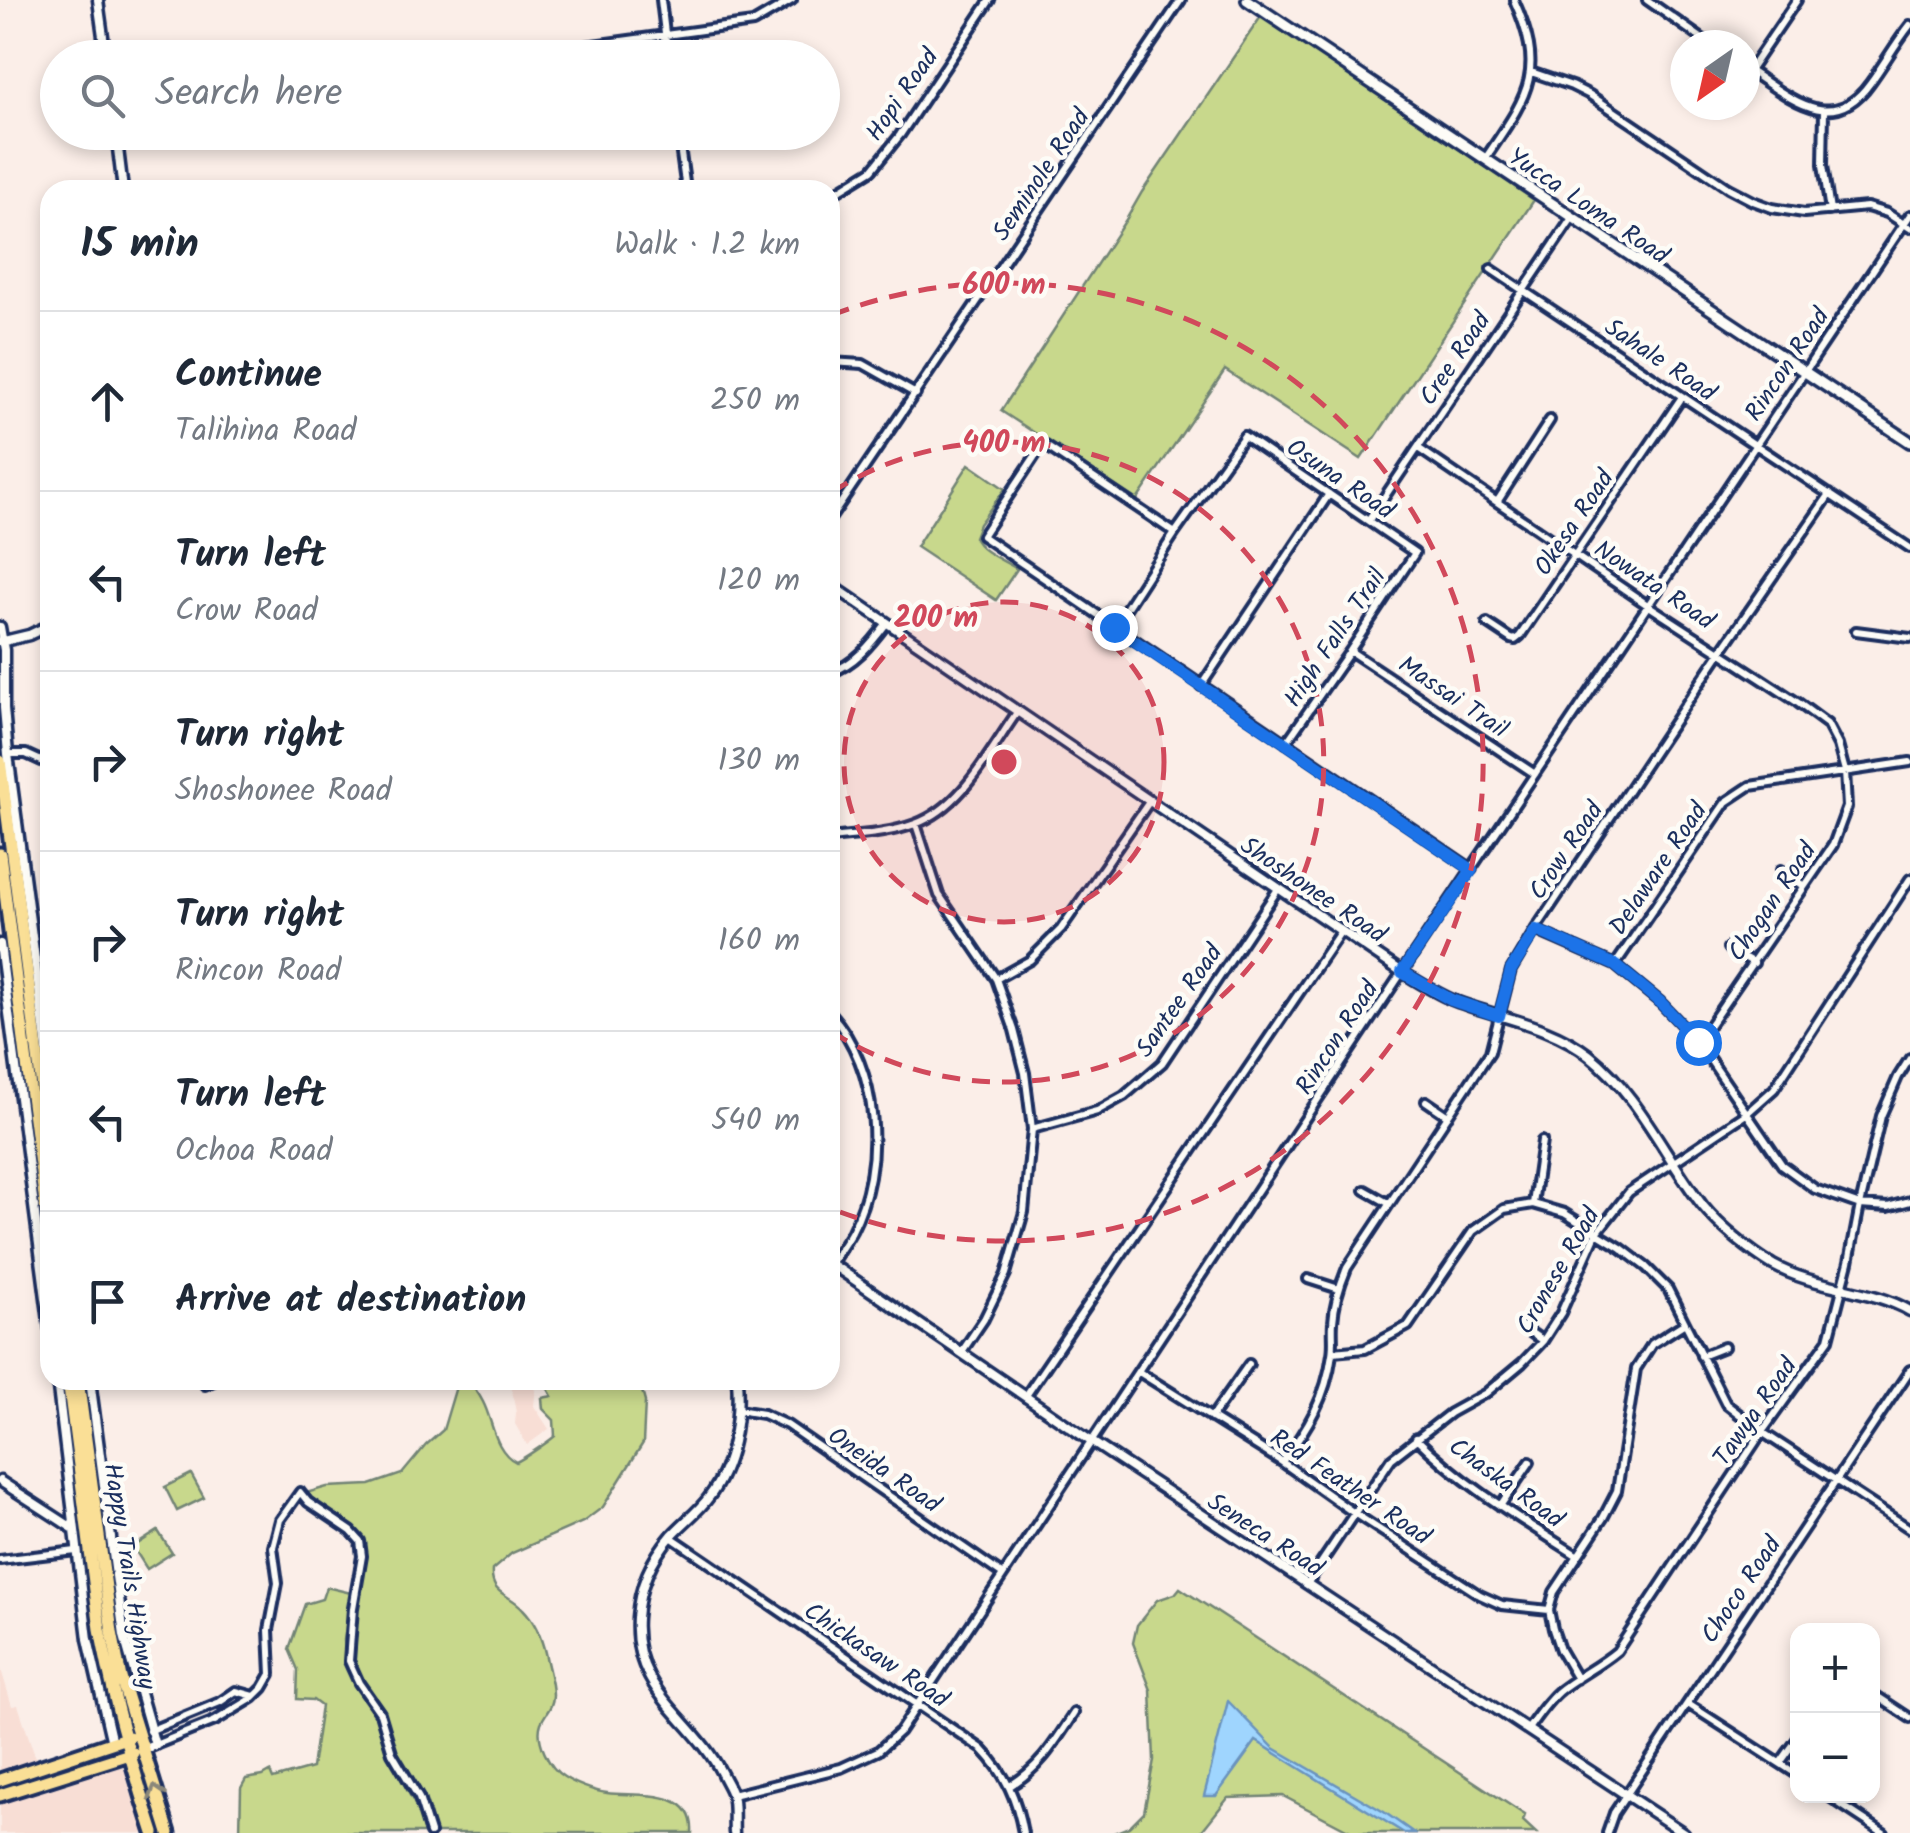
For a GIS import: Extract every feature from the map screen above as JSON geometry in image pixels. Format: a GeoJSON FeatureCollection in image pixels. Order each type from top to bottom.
{"type":"FeatureCollection","features":[{"type":"Feature","properties":{"kind":"main road","name":"Yucca Loma Road"},"geometry":{"type":"LineString","coordinates":[[1247,0],[1910,442]]}},
{"type":"Feature","properties":{"kind":"main road"},"geometry":{"type":"LineString","coordinates":[[4,758],[40,1065]]}},
{"type":"Feature","properties":{"kind":"main road"},"geometry":{"type":"LineString","coordinates":[[0,854],[40,1165]]}},
{"type":"Feature","properties":{"kind":"main road","name":"Happy Trails Highway"},"geometry":{"type":"LineString","coordinates":[[69,1390],[100,1629],[131,1737],[148,1748],[170,1833]]}},
{"type":"Feature","properties":{"kind":"main road","name":"Happy Trails Highway"},"geometry":{"type":"LineString","coordinates":[[79,1390],[112,1632],[131,1737],[129,1754],[154,1833]]}},
{"type":"Feature","properties":{"kind":"main road"},"geometry":{"type":"LineString","coordinates":[[0,1780],[131,1737]]}},
{"type":"Feature","properties":{"kind":"main road"},"geometry":{"type":"LineString","coordinates":[[0,1796],[148,1748]]}},
{"type":"Feature","properties":{"kind":"street"},"geometry":{"type":"LineString","coordinates":[[98,0],[104,40]]}},
{"type":"Feature","properties":{"kind":"street"},"geometry":{"type":"LineString","coordinates":[[661,0],[666,40]]}},
{"type":"Feature","properties":{"kind":"street"},"geometry":{"type":"LineString","coordinates":[[635,40],[753,24],[792,0]]}},
{"type":"Feature","properties":{"kind":"street","name":"Hopi Road"},"geometry":{"type":"LineString","coordinates":[[840,190],[872,170],[990,0]]}},
{"type":"Feature","properties":{"kind":"street","name":"Seminole Road"},"geometry":{"type":"LineString","coordinates":[[840,504],[1181,0]]}},
{"type":"Feature","properties":{"kind":"street"},"geometry":{"type":"LineString","coordinates":[[1485,159],[1515,111],[1532,72],[1529,39],[1514,0]]}},
{"type":"Feature","properties":{"kind":"street"},"geometry":{"type":"LineString","coordinates":[[1647,0],[1688,30]]}},
{"type":"Feature","properties":{"kind":"street"},"geometry":{"type":"LineString","coordinates":[[1760,51],[1798,0]]}},
{"type":"Feature","properties":{"kind":"street"},"geometry":{"type":"LineString","coordinates":[[1760,78],[1794,100],[1824,111],[1846,107],[1862,94],[1910,26]]}},
{"type":"Feature","properties":{"kind":"street"},"geometry":{"type":"LineString","coordinates":[[1532,72],[1590,95],[1753,201],[1789,212],[1867,206],[1907,226]]}},
{"type":"Feature","properties":{"kind":"street"},"geometry":{"type":"LineString","coordinates":[[1824,111],[1823,161],[1830,211]]}},
{"type":"Feature","properties":{"kind":"street"},"geometry":{"type":"LineString","coordinates":[[118,150],[122,180]]}},
{"type":"Feature","properties":{"kind":"street"},"geometry":{"type":"LineString","coordinates":[[680,150],[685,180]]}},
{"type":"Feature","properties":{"kind":"street","name":"Rincon Road"},"geometry":{"type":"LineString","coordinates":[[732,1795],[841,1768],[878,1752],[900,1731],[1402,972],[1754,446],[1907,226],[1910,215]]}},
{"type":"Feature","properties":{"kind":"street","name":"Cree Road"},"geometry":{"type":"LineString","coordinates":[[1369,520],[1572,218]]}},
{"type":"Feature","properties":{"kind":"street","name":"Sahale Road"},"geometry":{"type":"LineString","coordinates":[[1491,269],[1910,548]]}},
{"type":"Feature","properties":{"kind":"street"},"geometry":{"type":"LineString","coordinates":[[840,363],[863,364],[916,394]]}},
{"type":"Feature","properties":{"kind":"street","name":"Okesa Road"},"geometry":{"type":"LineString","coordinates":[[1487,623],[1515,640],[1682,398]]}},
{"type":"Feature","properties":{"kind":"street"},"geometry":{"type":"LineString","coordinates":[[1497,502],[1550,420]]}},
{"type":"Feature","properties":{"kind":"street","name":"Osuna Road"},"geometry":{"type":"LineString","coordinates":[[1175,533],[1244,436],[1414,552]]}},
{"type":"Feature","properties":{"kind":"street"},"geometry":{"type":"LineString","coordinates":[[1114,627],[1175,533],[1043,444],[982,536],[1114,627],[1472,870]]}},
{"type":"Feature","properties":{"kind":"street","name":"Nowata Road"},"geometry":{"type":"LineString","coordinates":[[1418,448],[1827,724],[1838,745],[1844,771]]}},
{"type":"Feature","properties":{"kind":"street"},"geometry":{"type":"LineString","coordinates":[[1202,686],[1329,494]]}},
{"type":"Feature","properties":{"kind":"street","name":"Crow Road"},"geometry":{"type":"LineString","coordinates":[[1282,1462],[1306,1430],[1323,1396],[1332,1352],[1332,1320],[1347,1268],[1490,1052],[1511,970],[1720,652],[1830,494]]}},
{"type":"Feature","properties":{"kind":"street","name":"High Falls Trail"},"geometry":{"type":"LineString","coordinates":[[1286,743],[1414,552]]}},
{"type":"Feature","properties":{"kind":"street","name":"Shoshonee Road"},"geometry":{"type":"LineString","coordinates":[[840,591],[1402,972],[1451,1000],[1543,1029],[1588,1054],[1624,1090],[1705,1209],[1775,1266],[1910,1311]]}},
{"type":"Feature","properties":{"kind":"street"},"geometry":{"type":"LineString","coordinates":[[840,669],[867,649],[886,624]]}},
{"type":"Feature","properties":{"kind":"street"},"geometry":{"type":"LineString","coordinates":[[0,626],[4,758],[40,1005]]}},
{"type":"Feature","properties":{"kind":"street"},"geometry":{"type":"LineString","coordinates":[[1,642],[40,630]]}},
{"type":"Feature","properties":{"kind":"street"},"geometry":{"type":"LineString","coordinates":[[1856,630],[1910,638]]}},
{"type":"Feature","properties":{"kind":"street","name":"Massai Trail"},"geometry":{"type":"LineString","coordinates":[[1350,651],[1535,774]]}},
{"type":"Feature","properties":{"kind":"street"},"geometry":{"type":"LineString","coordinates":[[840,836],[916,824],[942,809],[962,791],[1018,710]]}},
{"type":"Feature","properties":{"kind":"street"},"geometry":{"type":"LineString","coordinates":[[4,758],[26,754],[40,761]]}},
{"type":"Feature","properties":{"kind":"street","name":"Delaware Road"},"geometry":{"type":"LineString","coordinates":[[1615,965],[1726,802],[1750,786],[1910,762]]}},
{"type":"Feature","properties":{"kind":"street","name":"Chogan Road"},"geometry":{"type":"LineString","coordinates":[[1698,1042],[1833,845],[1847,807],[1844,771]]}},
{"type":"Feature","properties":{"kind":"street"},"geometry":{"type":"LineString","coordinates":[[996,979],[1030,960],[1060,928],[1148,802]]}},
{"type":"Feature","properties":{"kind":"street"},"geometry":{"type":"LineString","coordinates":[[916,824],[939,894],[996,979],[1025,1073],[1032,1129],[1024,1212],[1006,1274],[962,1354]]}},
{"type":"Feature","properties":{"kind":"street"},"geometry":{"type":"LineString","coordinates":[[1782,870],[1804,886]]}},
{"type":"Feature","properties":{"kind":"street","name":"Cronese Road"},"geometry":{"type":"LineString","coordinates":[[1307,1584],[1391,1459],[1450,1413],[1486,1393],[1543,1341],[1561,1313],[1596,1234],[1629,1192],[1746,1114],[1774,1090],[1910,879]]}},
{"type":"Feature","properties":{"kind":"street","name":"Santee Road"},"geometry":{"type":"LineString","coordinates":[[1032,1129],[1097,1110],[1124,1096],[1162,1063],[1278,889]]}},
{"type":"Feature","properties":{"kind":"street"},"geometry":{"type":"LineString","coordinates":[[1536,930],[1615,965],[1660,1002],[1698,1042],[1782,1165],[1814,1189],[1860,1205],[1888,1207],[1910,1201]]}},
{"type":"Feature","properties":{"kind":"street"},"geometry":{"type":"LineString","coordinates":[[1025,1397],[1341,931]]}},
{"type":"Feature","properties":{"kind":"street"},"geometry":{"type":"LineString","coordinates":[[0,944],[40,1252]]}},
{"type":"Feature","properties":{"kind":"street"},"geometry":{"type":"LineString","coordinates":[[1728,948],[1754,963]]}},
{"type":"Feature","properties":{"kind":"street"},"geometry":{"type":"LineString","coordinates":[[840,1029],[858,1058],[869,1095],[874,1138],[867,1189],[853,1229],[840,1249]]}},
{"type":"Feature","properties":{"kind":"street","name":"Tawya Road"},"geometry":{"type":"LineString","coordinates":[[1528,1730],[1542,1708],[1560,1691],[1617,1651],[1762,1432],[1829,1339],[1881,1116],[1910,1058]]}},
{"type":"Feature","properties":{"kind":"street"},"geometry":{"type":"LineString","coordinates":[[1426,1101],[1448,1116]]}},
{"type":"Feature","properties":{"kind":"street"},"geometry":{"type":"LineString","coordinates":[[1533,1204],[1542,1140]]}},
{"type":"Feature","properties":{"kind":"street"},"geometry":{"type":"LineString","coordinates":[[1366,1190],[1388,1203]]}},
{"type":"Feature","properties":{"kind":"street"},"geometry":{"type":"LineString","coordinates":[[1332,1352],[1365,1348],[1408,1326],[1473,1231],[1504,1209],[1533,1204],[1564,1213],[1621,1248],[1668,1289],[1726,1404],[1762,1432],[1910,1528]]}},
{"type":"Feature","properties":{"kind":"street","name":"Seneca Road"},"geometry":{"type":"LineString","coordinates":[[840,1269],[1092,1442],[1684,1833]]}},
{"type":"Feature","properties":{"kind":"street"},"geometry":{"type":"LineString","coordinates":[[1308,1279],[1339,1289]]}},
{"type":"Feature","properties":{"kind":"street"},"geometry":{"type":"LineString","coordinates":[[1578,1679],[1560,1650],[1553,1629],[1550,1610],[1554,1592],[1604,1518],[1617,1491],[1636,1368],[1652,1344],[1684,1323]]}},
{"type":"Feature","properties":{"kind":"street"},"geometry":{"type":"LineString","coordinates":[[1520,1325],[1543,1341]]}},
{"type":"Feature","properties":{"kind":"street"},"geometry":{"type":"LineString","coordinates":[[1700,1356],[1724,1346]]}},
{"type":"Feature","properties":{"kind":"street"},"geometry":{"type":"LineString","coordinates":[[1210,1418],[1249,1364]]}},
{"type":"Feature","properties":{"kind":"street","name":"Choco Road"},"geometry":{"type":"LineString","coordinates":[[1607,1833],[1614,1813],[1910,1370]]}},
{"type":"Feature","properties":{"kind":"street","name":"Red Feather Road"},"geometry":{"type":"LineString","coordinates":[[1139,1372],[1491,1600],[1502,1605],[1550,1610]]}},
{"type":"Feature","properties":{"kind":"street"},"geometry":{"type":"LineString","coordinates":[[57,1390],[88,1639],[131,1737]]}},
{"type":"Feature","properties":{"kind":"street"},"geometry":{"type":"LineString","coordinates":[[91,1390],[124,1636],[131,1737]]}},
{"type":"Feature","properties":{"kind":"street"},"geometry":{"type":"LineString","coordinates":[[734,1833],[732,1795],[714,1758],[650,1683],[636,1621],[640,1594],[653,1560],[711,1495],[723,1471],[733,1439],[737,1390]]}},
{"type":"Feature","properties":{"kind":"street","name":"Oneida Road"},"geometry":{"type":"LineString","coordinates":[[738,1410],[763,1414],[787,1425],[1004,1575]]}},
{"type":"Feature","properties":{"kind":"street","name":"Chaska Road"},"geometry":{"type":"LineString","coordinates":[[1416,1438],[1444,1465],[1500,1506],[1578,1556]]}},
{"type":"Feature","properties":{"kind":"street"},"geometry":{"type":"LineString","coordinates":[[1500,1506],[1530,1462]]}},
{"type":"Feature","properties":{"kind":"street"},"geometry":{"type":"LineString","coordinates":[[0,1481],[74,1529]]}},
{"type":"Feature","properties":{"kind":"street"},"geometry":{"type":"LineString","coordinates":[[148,1748],[198,1729],[264,1688],[271,1674],[269,1630],[278,1584],[274,1547],[280,1520],[300,1492],[360,1540],[362,1556],[352,1608],[349,1661],[380,1713],[392,1753],[419,1798],[430,1833]]}},
{"type":"Feature","properties":{"kind":"street","name":"Chickasaw Road"},"geometry":{"type":"LineString","coordinates":[[671,1536],[982,1749],[1010,1786],[1023,1833]]}},
{"type":"Feature","properties":{"kind":"street"},"geometry":{"type":"LineString","coordinates":[[0,1560],[76,1551]]}},
{"type":"Feature","properties":{"kind":"street"},"geometry":{"type":"LineString","coordinates":[[131,1737],[191,1715],[236,1691],[255,1696]]}},
{"type":"Feature","properties":{"kind":"street"},"geometry":{"type":"LineString","coordinates":[[1880,1698],[1910,1718]]}},
{"type":"Feature","properties":{"kind":"street"},"geometry":{"type":"LineString","coordinates":[[1688,1704],[1790,1770]]}},
{"type":"Feature","properties":{"kind":"street"},"geometry":{"type":"LineString","coordinates":[[1010,1786],[1030,1774],[1074,1713]]}},
{"type":"Feature","properties":{"kind":"street"},"geometry":{"type":"LineString","coordinates":[[191,1715],[198,1729]]}},
{"type":"Feature","properties":{"kind":"street"},"geometry":{"type":"LineString","coordinates":[[1780,1763],[1790,1749]]}},
{"type":"Feature","properties":{"kind":"street"},"geometry":{"type":"LineString","coordinates":[[1839,1803],[1884,1833]]}},
{"type":"Feature","properties":{"kind":"shaded area"},"geometry":{"type":"Polygon","coordinates":[[[512,1390],[536,1390],[534,1406],[549,1429],[527,1445],[515,1424],[512,1390]]]}},
{"type":"Feature","properties":{"kind":"shaded area"},"geometry":{"type":"Polygon","coordinates":[[[0,1666],[12,1706],[18,1705],[36,1759],[0,1771],[0,1666]]]}},
{"type":"Feature","properties":{"kind":"shaded area"},"geometry":{"type":"Polygon","coordinates":[[[118,1765],[126,1770],[147,1833],[0,1833],[0,1802],[118,1765]]]}},
{"type":"Feature","properties":{"kind":"green space"},"geometry":{"type":"Polygon","coordinates":[[[1262,15],[1534,200],[1361,459],[1225,370],[1137,500],[1001,411],[1262,15]]]}},
{"type":"Feature","properties":{"kind":"green space"},"geometry":{"type":"Polygon","coordinates":[[[969,464],[1005,489],[974,537],[987,551],[1017,569],[996,600],[916,547],[969,464]]]}},
{"type":"Feature","properties":{"kind":"green space"},"geometry":{"type":"Polygon","coordinates":[[[455,1390],[475,1390],[503,1451],[516,1462],[555,1436],[554,1420],[543,1409],[542,1398],[552,1396],[549,1390],[642,1390],[643,1443],[603,1507],[583,1522],[512,1553],[492,1570],[492,1578],[497,1589],[528,1614],[543,1644],[553,1695],[541,1723],[540,1737],[553,1767],[568,1780],[596,1791],[674,1801],[690,1818],[692,1833],[432,1833],[423,1800],[396,1754],[384,1715],[352,1662],[364,1551],[362,1538],[306,1493],[327,1487],[370,1485],[402,1474],[443,1430],[455,1390]]]}},
{"type":"Feature","properties":{"kind":"green space"},"geometry":{"type":"Polygon","coordinates":[[[191,1474],[204,1498],[177,1511],[165,1487],[191,1474]]]}},
{"type":"Feature","properties":{"kind":"green space"},"geometry":{"type":"Polygon","coordinates":[[[158,1531],[172,1553],[147,1569],[133,1547],[158,1531]]]}},
{"type":"Feature","properties":{"kind":"green space"},"geometry":{"type":"Polygon","coordinates":[[[326,1587],[351,1593],[344,1640],[347,1670],[377,1714],[394,1766],[418,1810],[424,1833],[240,1833],[241,1788],[246,1779],[270,1772],[273,1779],[312,1768],[321,1706],[313,1700],[297,1699],[298,1670],[289,1649],[305,1604],[322,1599],[326,1587]]]}},
{"type":"Feature","properties":{"kind":"green space"},"geometry":{"type":"Polygon","coordinates":[[[1180,1588],[1525,1815],[1523,1821],[1536,1833],[1354,1833],[1283,1796],[1228,1798],[1200,1833],[1114,1833],[1129,1827],[1144,1812],[1154,1760],[1151,1690],[1133,1643],[1137,1625],[1157,1600],[1175,1594],[1180,1588]]]}},
{"type":"Feature","properties":{"kind":"water"},"geometry":{"type":"Polygon","coordinates":[[[1228,1701],[1274,1748],[1414,1833],[1404,1833],[1256,1741],[1216,1796],[1204,1796],[1228,1701]]]}},
{"type":"Feature","properties":{"kind":"route"},"geometry":{"type":"LineString","coordinates":[[1114,627],[1472,870],[1402,972],[1451,1000],[1499,1016],[1511,970],[1536,930],[1615,965],[1660,1002],[1698,1042]]}}]}
